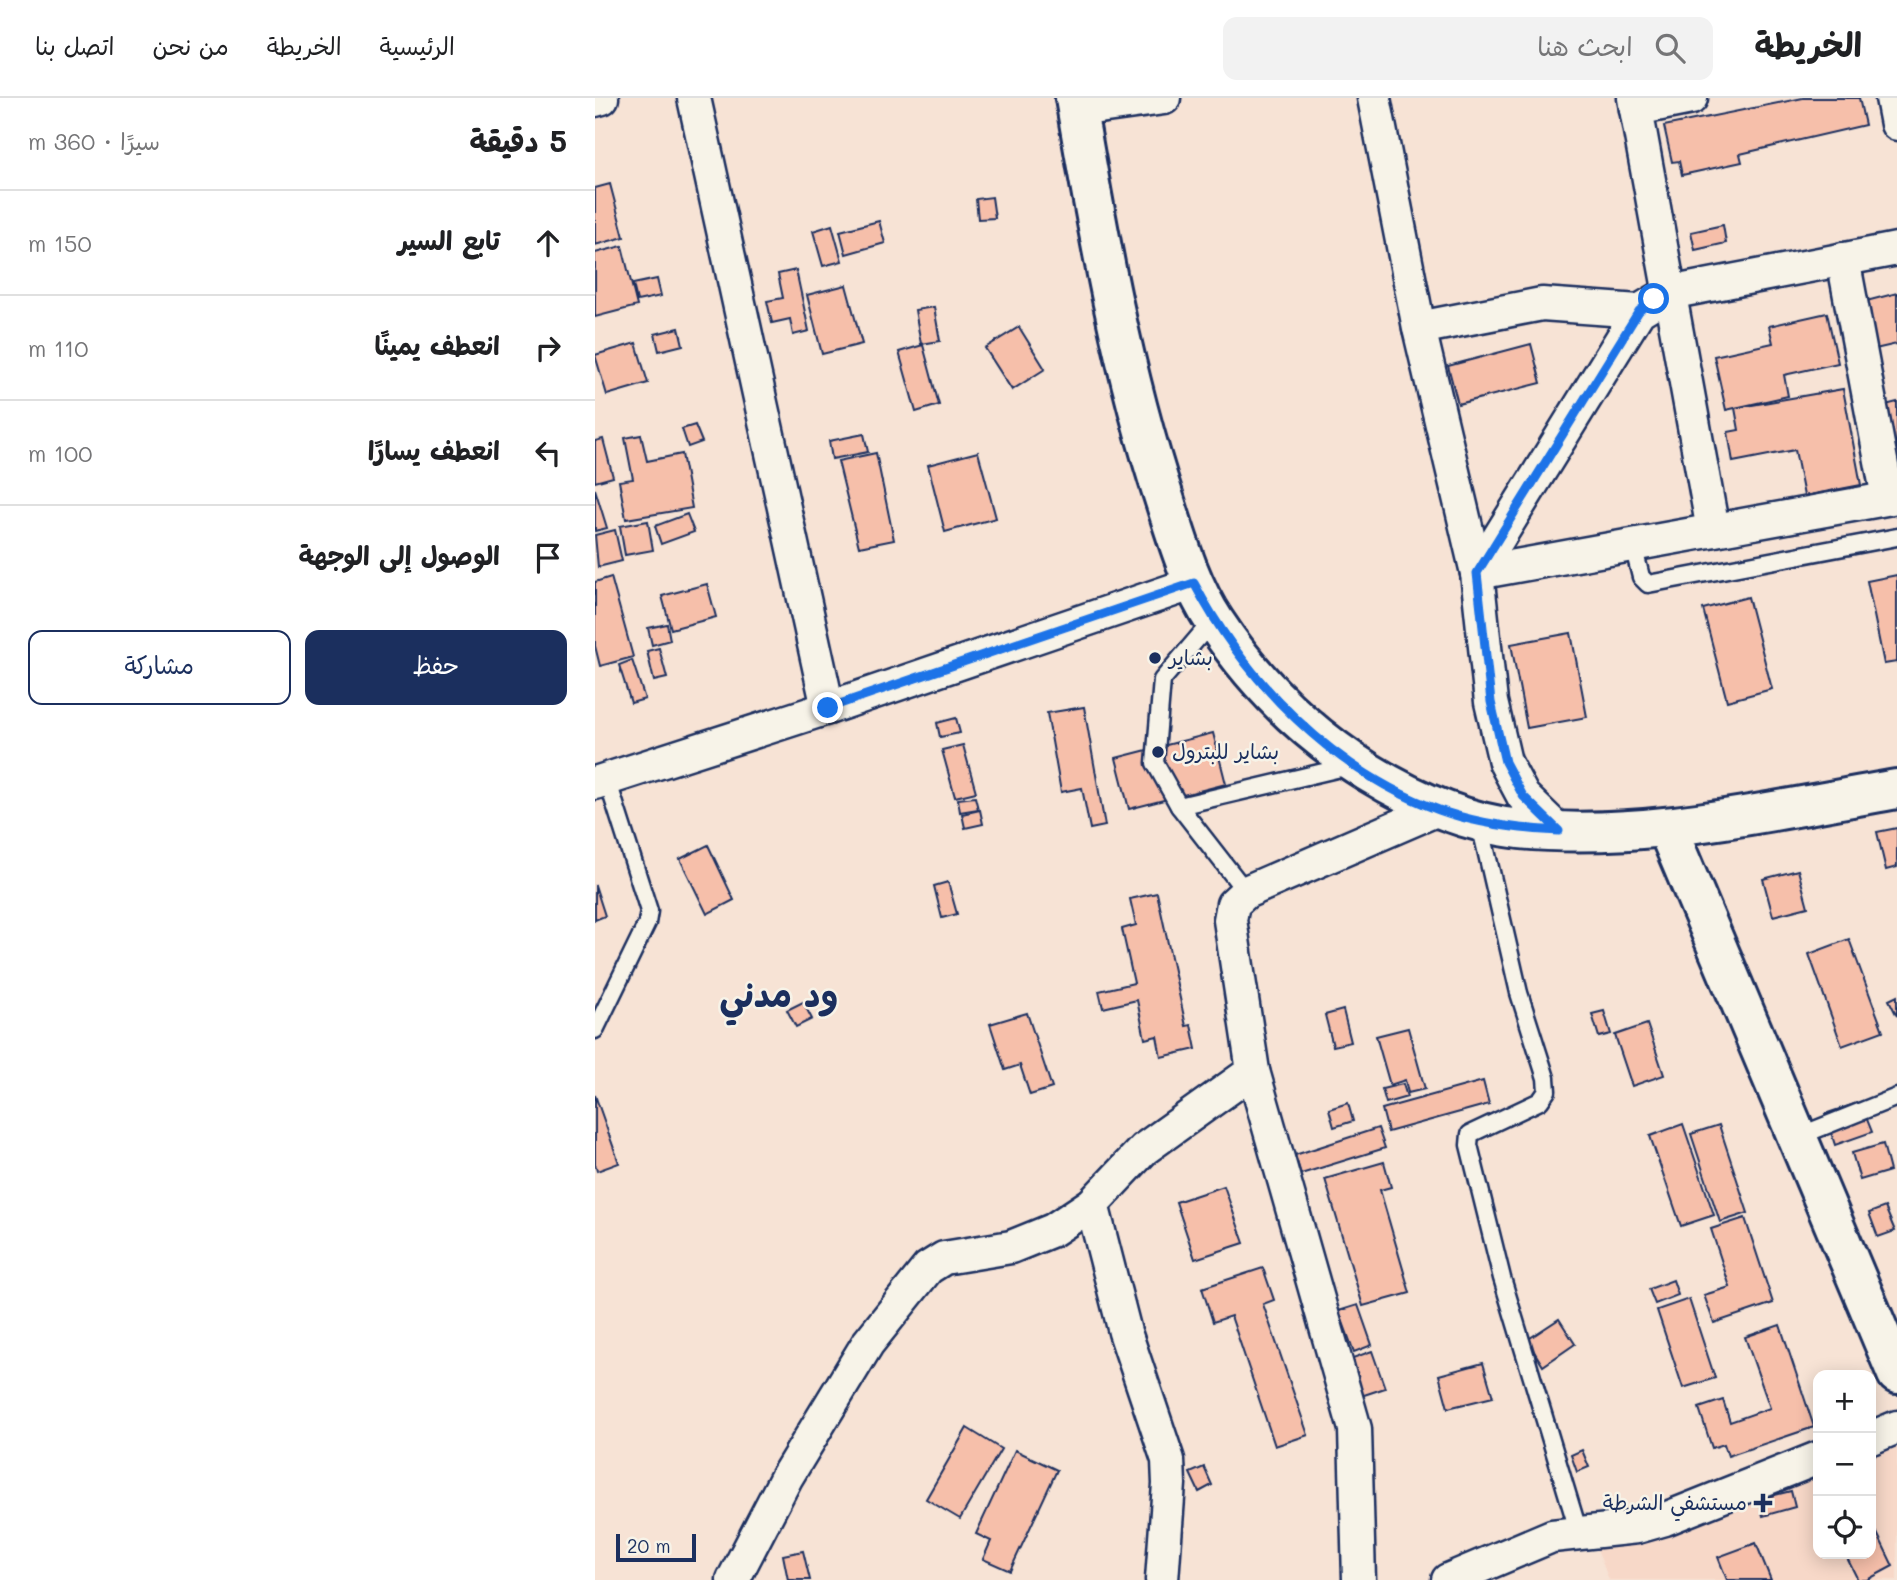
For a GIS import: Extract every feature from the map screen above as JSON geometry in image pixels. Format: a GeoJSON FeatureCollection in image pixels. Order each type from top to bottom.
{"type":"FeatureCollection","features":[{"type":"Feature","properties":{"kind":"main road"},"geometry":{"type":"LineString","coordinates":[[1076,104],[1127,364],[1148,448],[1194,583],[1213,620],[1248,667],[1284,707],[1318,738],[1356,765],[1438,809],[1517,829],[1614,832],[1667,828],[1897,789]]}},
{"type":"Feature","properties":{"kind":"main road"},"geometry":{"type":"LineString","coordinates":[[1667,828],[1897,1374]]}},
{"type":"Feature","properties":{"kind":"street"},"geometry":{"type":"LineString","coordinates":[[595,100],[603,98]]}},
{"type":"Feature","properties":{"kind":"street"},"geometry":{"type":"LineString","coordinates":[[694,98],[828,708]]}},
{"type":"Feature","properties":{"kind":"street"},"geometry":{"type":"LineString","coordinates":[[1076,104],[1164,98]]}},
{"type":"Feature","properties":{"kind":"street"},"geometry":{"type":"LineString","coordinates":[[1374,98],[1419,328],[1477,573],[1491,702],[1505,762],[1523,796],[1559,831]]}},
{"type":"Feature","properties":{"kind":"street"},"geometry":{"type":"LineString","coordinates":[[1691,98],[1635,104],[1713,530]]}},
{"type":"Feature","properties":{"kind":"street"},"geometry":{"type":"LineString","coordinates":[[1892,98],[1897,124]]}},
{"type":"Feature","properties":{"kind":"street"},"geometry":{"type":"LineString","coordinates":[[1477,573],[1639,311],[1669,293],[1897,249]]}},
{"type":"Feature","properties":{"kind":"street"},"geometry":{"type":"LineString","coordinates":[[1477,573],[1892,498],[1843,259]]}},
{"type":"Feature","properties":{"kind":"street"},"geometry":{"type":"LineString","coordinates":[[1419,328],[1542,304],[1639,311]]}},
{"type":"Feature","properties":{"kind":"street"},"geometry":{"type":"LineString","coordinates":[[601,781],[828,708],[1194,583]]}},
{"type":"Feature","properties":{"kind":"street"},"geometry":{"type":"LineString","coordinates":[[1359,1580],[1355,1429],[1253,1071],[1230,920],[1233,904],[1246,892],[1438,809]]}},
{"type":"Feature","properties":{"kind":"street"},"geometry":{"type":"LineString","coordinates":[[733,1580],[786,1478],[868,1343],[928,1268],[944,1258],[1011,1247],[1033,1240],[1093,1204],[1133,1157],[1253,1071]]}},
{"type":"Feature","properties":{"kind":"street"},"geometry":{"type":"LineString","coordinates":[[1093,1204],[1125,1332],[1168,1460],[1170,1483],[1162,1580]]}},
{"type":"Feature","properties":{"kind":"street"},"geometry":{"type":"LineString","coordinates":[[1876,1436],[1897,1427]]}},
{"type":"Feature","properties":{"kind":"street"},"geometry":{"type":"LineString","coordinates":[[1448,1580],[1527,1544],[1552,1536],[1637,1527],[1665,1519],[1813,1460]]}},
{"type":"Feature","properties":{"kind":"lane"},"geometry":{"type":"LineString","coordinates":[[1633,545],[1641,577],[1648,584],[1897,537]]}},
{"type":"Feature","properties":{"kind":"lane"},"geometry":{"type":"LineString","coordinates":[[1213,620],[1162,680],[1156,763],[1179,806],[1246,892]]}},
{"type":"Feature","properties":{"kind":"lane"},"geometry":{"type":"LineString","coordinates":[[1179,806],[1356,765]]}},
{"type":"Feature","properties":{"kind":"lane"},"geometry":{"type":"LineString","coordinates":[[595,1030],[647,923],[649,911],[601,781]]}},
{"type":"Feature","properties":{"kind":"lane"},"geometry":{"type":"LineString","coordinates":[[1479,821],[1519,993],[1546,1078],[1547,1091],[1540,1101],[1470,1134],[1469,1145],[1510,1303],[1579,1533]]}},
{"type":"Feature","properties":{"kind":"lane"},"geometry":{"type":"LineString","coordinates":[[1797,1137],[1897,1097]]}},
{"type":"Feature","properties":{"kind":"shaded area","name":"مستشفي الشرطة"},"geometry":{"type":"Polygon","coordinates":[[[1897,1426],[1897,1580],[1609,1580],[1597,1549],[1813,1459],[1813,1559],[1876,1559],[1876,1433],[1897,1426]]]}},
{"type":"Feature","properties":{"kind":"building"},"geometry":{"type":"Polygon","coordinates":[[[1803,98],[1859,98],[1865,125],[1740,154],[1742,162],[1682,175],[1679,161],[1672,162],[1664,126],[1803,98]]]}},
{"type":"Feature","properties":{"kind":"building"},"geometry":{"type":"Polygon","coordinates":[[[610,184],[624,237],[595,245],[595,188],[610,184]]]}},
{"type":"Feature","properties":{"kind":"building"},"geometry":{"type":"Polygon","coordinates":[[[992,197],[995,218],[978,219],[976,199],[992,197]]]}},
{"type":"Feature","properties":{"kind":"building"},"geometry":{"type":"Polygon","coordinates":[[[879,221],[885,243],[846,254],[840,231],[879,221]]]}},
{"type":"Feature","properties":{"kind":"building"},"geometry":{"type":"Polygon","coordinates":[[[832,225],[842,261],[823,266],[813,231],[832,225]]]}},
{"type":"Feature","properties":{"kind":"building"},"geometry":{"type":"Polygon","coordinates":[[[1723,225],[1726,243],[1695,250],[1691,232],[1723,225]]]}},
{"type":"Feature","properties":{"kind":"building"},"geometry":{"type":"Polygon","coordinates":[[[622,246],[637,306],[595,317],[595,253],[622,246]]]}},
{"type":"Feature","properties":{"kind":"building"},"geometry":{"type":"Polygon","coordinates":[[[796,270],[809,331],[793,335],[790,319],[772,323],[767,301],[783,298],[778,274],[796,270]]]}},
{"type":"Feature","properties":{"kind":"building"},"geometry":{"type":"Polygon","coordinates":[[[657,279],[661,296],[637,301],[633,284],[657,279]]]}},
{"type":"Feature","properties":{"kind":"building"},"geometry":{"type":"Polygon","coordinates":[[[846,285],[862,344],[822,354],[807,295],[846,285]]]}},
{"type":"Feature","properties":{"kind":"building"},"geometry":{"type":"Polygon","coordinates":[[[1897,293],[1897,344],[1862,352],[1851,305],[1897,293]]]}},
{"type":"Feature","properties":{"kind":"building"},"geometry":{"type":"Polygon","coordinates":[[[934,307],[940,341],[921,344],[915,310],[934,307]]]}},
{"type":"Feature","properties":{"kind":"building"},"geometry":{"type":"Polygon","coordinates":[[[1827,313],[1838,363],[1784,375],[1788,396],[1726,410],[1714,356],[1773,343],[1769,326],[1827,313]]]}},
{"type":"Feature","properties":{"kind":"building"},"geometry":{"type":"Polygon","coordinates":[[[1019,327],[1045,369],[1012,390],[985,348],[1019,327]]]}},
{"type":"Feature","properties":{"kind":"building"},"geometry":{"type":"Polygon","coordinates":[[[679,328],[683,345],[659,351],[655,334],[679,328]]]}},
{"type":"Feature","properties":{"kind":"building"},"geometry":{"type":"Polygon","coordinates":[[[636,343],[648,383],[607,395],[595,355],[636,343]]]}},
{"type":"Feature","properties":{"kind":"building"},"geometry":{"type":"Polygon","coordinates":[[[1531,344],[1541,383],[1458,404],[1448,366],[1531,344]]]}},
{"type":"Feature","properties":{"kind":"building"},"geometry":{"type":"Polygon","coordinates":[[[923,345],[939,405],[916,412],[899,352],[923,345]]]}},
{"type":"Feature","properties":{"kind":"building"},"geometry":{"type":"Polygon","coordinates":[[[1843,389],[1861,485],[1804,496],[1795,450],[1733,462],[1728,432],[1739,430],[1735,408],[1843,389]]]}},
{"type":"Feature","properties":{"kind":"building"},"geometry":{"type":"Polygon","coordinates":[[[1897,402],[1897,452],[1887,455],[1874,408],[1897,402]]]}},
{"type":"Feature","properties":{"kind":"building"},"geometry":{"type":"Polygon","coordinates":[[[695,425],[702,442],[688,447],[682,429],[695,425]]]}},
{"type":"Feature","properties":{"kind":"building"},"geometry":{"type":"Polygon","coordinates":[[[864,434],[868,452],[832,459],[829,441],[864,434]]]}},
{"type":"Feature","properties":{"kind":"building"},"geometry":{"type":"Polygon","coordinates":[[[641,435],[647,461],[682,454],[692,508],[626,519],[619,481],[633,479],[625,438],[641,435]]]}},
{"type":"Feature","properties":{"kind":"building"},"geometry":{"type":"Polygon","coordinates":[[[603,439],[613,477],[595,482],[595,441],[603,439]]]}},
{"type":"Feature","properties":{"kind":"building"},"geometry":{"type":"Polygon","coordinates":[[[978,452],[996,518],[945,532],[928,465],[978,452]]]}},
{"type":"Feature","properties":{"kind":"building"},"geometry":{"type":"Polygon","coordinates":[[[876,453],[894,540],[859,547],[838,461],[876,453]]]}},
{"type":"Feature","properties":{"kind":"building"},"geometry":{"type":"Polygon","coordinates":[[[595,489],[607,528],[595,531],[595,489]]]}},
{"type":"Feature","properties":{"kind":"building"},"geometry":{"type":"Polygon","coordinates":[[[687,514],[694,532],[661,544],[655,526],[687,514]]]}},
{"type":"Feature","properties":{"kind":"building"},"geometry":{"type":"Polygon","coordinates":[[[648,521],[653,550],[625,555],[620,526],[648,521]]]}},
{"type":"Feature","properties":{"kind":"building"},"geometry":{"type":"Polygon","coordinates":[[[615,530],[622,561],[598,567],[595,535],[615,530]]]}},
{"type":"Feature","properties":{"kind":"building"},"geometry":{"type":"Polygon","coordinates":[[[1897,575],[1897,662],[1884,664],[1867,581],[1897,575]]]}},
{"type":"Feature","properties":{"kind":"building"},"geometry":{"type":"Polygon","coordinates":[[[611,577],[633,657],[600,666],[595,646],[595,582],[611,577]]]}},
{"type":"Feature","properties":{"kind":"building"},"geometry":{"type":"Polygon","coordinates":[[[707,584],[716,617],[671,629],[662,596],[707,584]]]}},
{"type":"Feature","properties":{"kind":"building"},"geometry":{"type":"Polygon","coordinates":[[[1748,597],[1772,689],[1727,701],[1703,609],[1748,597]]]}},
{"type":"Feature","properties":{"kind":"building"},"geometry":{"type":"Polygon","coordinates":[[[667,624],[670,640],[652,645],[648,628],[667,624]]]}},
{"type":"Feature","properties":{"kind":"building"},"geometry":{"type":"Polygon","coordinates":[[[1571,633],[1587,717],[1527,728],[1511,644],[1571,633]]]}},
{"type":"Feature","properties":{"kind":"building"},"geometry":{"type":"Polygon","coordinates":[[[659,648],[667,678],[654,681],[647,651],[659,648]]]}},
{"type":"Feature","properties":{"kind":"building"},"geometry":{"type":"Polygon","coordinates":[[[632,660],[645,699],[631,703],[619,665],[632,660]]]}},
{"type":"Feature","properties":{"kind":"building"},"geometry":{"type":"Polygon","coordinates":[[[1084,707],[1105,826],[1090,829],[1082,788],[1061,792],[1047,713],[1084,707]]]}},
{"type":"Feature","properties":{"kind":"building"},"geometry":{"type":"Polygon","coordinates":[[[956,718],[960,733],[940,737],[937,723],[956,718]]]}},
{"type":"Feature","properties":{"kind":"building"},"geometry":{"type":"Polygon","coordinates":[[[1213,733],[1226,784],[1129,809],[1116,758],[1213,733]]]}},
{"type":"Feature","properties":{"kind":"building"},"geometry":{"type":"Polygon","coordinates":[[[963,745],[976,792],[955,797],[942,750],[963,745]]]}},
{"type":"Feature","properties":{"kind":"building"},"geometry":{"type":"Polygon","coordinates":[[[975,797],[978,809],[960,812],[958,799],[975,797]]]}},
{"type":"Feature","properties":{"kind":"building"},"geometry":{"type":"Polygon","coordinates":[[[980,810],[983,824],[965,828],[962,814],[980,810]]]}},
{"type":"Feature","properties":{"kind":"building"},"geometry":{"type":"Polygon","coordinates":[[[1897,828],[1897,867],[1886,870],[1877,832],[1897,828]]]}},
{"type":"Feature","properties":{"kind":"building"},"geometry":{"type":"Polygon","coordinates":[[[708,845],[734,900],[707,914],[680,859],[708,845]]]}},
{"type":"Feature","properties":{"kind":"building"},"geometry":{"type":"Polygon","coordinates":[[[1798,870],[1808,907],[1773,916],[1763,879],[1798,870]]]}},
{"type":"Feature","properties":{"kind":"building"},"geometry":{"type":"Polygon","coordinates":[[[948,882],[957,914],[942,918],[934,886],[948,882]]]}},
{"type":"Feature","properties":{"kind":"building"},"geometry":{"type":"Polygon","coordinates":[[[595,885],[605,916],[595,920],[595,885]]]}},
{"type":"Feature","properties":{"kind":"building"},"geometry":{"type":"Polygon","coordinates":[[[1157,893],[1186,1026],[1191,1025],[1196,1049],[1161,1057],[1157,1036],[1145,1039],[1137,1000],[1103,1008],[1099,991],[1134,983],[1122,929],[1136,925],[1130,899],[1157,893]]]}},
{"type":"Feature","properties":{"kind":"building"},"geometry":{"type":"Polygon","coordinates":[[[1849,939],[1883,1031],[1842,1046],[1809,954],[1849,939]]]}},
{"type":"Feature","properties":{"kind":"building"},"geometry":{"type":"Polygon","coordinates":[[[1897,996],[1897,1016],[1889,1000],[1897,996]]]}},
{"type":"Feature","properties":{"kind":"building"},"geometry":{"type":"Polygon","coordinates":[[[803,1002],[812,1019],[796,1027],[787,1010],[803,1002]]]}},
{"type":"Feature","properties":{"kind":"building"},"geometry":{"type":"Polygon","coordinates":[[[1343,1010],[1351,1042],[1333,1046],[1325,1015],[1343,1010]]]}},
{"type":"Feature","properties":{"kind":"building"},"geometry":{"type":"Polygon","coordinates":[[[1604,1011],[1611,1034],[1599,1037],[1592,1014],[1604,1011]]]}},
{"type":"Feature","properties":{"kind":"building"},"geometry":{"type":"Polygon","coordinates":[[[1027,1013],[1052,1088],[1030,1095],[1020,1065],[1005,1070],[990,1024],[1027,1013]]]}},
{"type":"Feature","properties":{"kind":"building"},"geometry":{"type":"Polygon","coordinates":[[[1647,1024],[1664,1075],[1632,1086],[1615,1035],[1647,1024]]]}},
{"type":"Feature","properties":{"kind":"building"},"geometry":{"type":"Polygon","coordinates":[[[1408,1028],[1425,1089],[1408,1093],[1405,1080],[1390,1085],[1376,1036],[1408,1028]]]}},
{"type":"Feature","properties":{"kind":"building"},"geometry":{"type":"Polygon","coordinates":[[[1483,1081],[1489,1104],[1388,1132],[1382,1109],[1483,1081]]]}},
{"type":"Feature","properties":{"kind":"building"},"geometry":{"type":"Polygon","coordinates":[[[1403,1084],[1407,1097],[1386,1103],[1382,1089],[1403,1084]]]}},
{"type":"Feature","properties":{"kind":"building"},"geometry":{"type":"Polygon","coordinates":[[[595,1095],[619,1163],[597,1171],[595,1164],[595,1095]]]}},
{"type":"Feature","properties":{"kind":"building"},"geometry":{"type":"Polygon","coordinates":[[[1860,1102],[1872,1132],[1835,1145],[1825,1114],[1860,1102]]]}},
{"type":"Feature","properties":{"kind":"building"},"geometry":{"type":"Polygon","coordinates":[[[1348,1103],[1353,1121],[1334,1127],[1329,1109],[1348,1103]]]}},
{"type":"Feature","properties":{"kind":"building"},"geometry":{"type":"Polygon","coordinates":[[[1683,1124],[1714,1215],[1681,1226],[1650,1136],[1683,1124]]]}},
{"type":"Feature","properties":{"kind":"building"},"geometry":{"type":"Polygon","coordinates":[[[1719,1125],[1748,1213],[1720,1222],[1691,1134],[1719,1125]]]}},
{"type":"Feature","properties":{"kind":"building"},"geometry":{"type":"Polygon","coordinates":[[[1378,1128],[1385,1148],[1301,1174],[1295,1155],[1378,1128]]]}},
{"type":"Feature","properties":{"kind":"building"},"geometry":{"type":"Polygon","coordinates":[[[1883,1144],[1890,1171],[1860,1180],[1852,1153],[1883,1144]]]}},
{"type":"Feature","properties":{"kind":"building"},"geometry":{"type":"Polygon","coordinates":[[[1384,1162],[1391,1187],[1380,1190],[1410,1293],[1363,1306],[1325,1179],[1384,1162]]]}},
{"type":"Feature","properties":{"kind":"building"},"geometry":{"type":"Polygon","coordinates":[[[1224,1186],[1244,1243],[1195,1259],[1176,1202],[1224,1186]]]}},
{"type":"Feature","properties":{"kind":"building"},"geometry":{"type":"Polygon","coordinates":[[[1885,1207],[1895,1231],[1878,1237],[1869,1213],[1885,1207]]]}},
{"type":"Feature","properties":{"kind":"building"},"geometry":{"type":"Polygon","coordinates":[[[1745,1218],[1773,1303],[1714,1323],[1704,1295],[1730,1287],[1711,1229],[1745,1218]]]}},
{"type":"Feature","properties":{"kind":"building"},"geometry":{"type":"Polygon","coordinates":[[[1263,1268],[1274,1300],[1263,1304],[1308,1435],[1275,1446],[1231,1316],[1213,1322],[1202,1288],[1263,1268]]]}},
{"type":"Feature","properties":{"kind":"building"},"geometry":{"type":"Polygon","coordinates":[[[1673,1280],[1678,1295],[1655,1304],[1649,1289],[1673,1280]]]}},
{"type":"Feature","properties":{"kind":"building"},"geometry":{"type":"Polygon","coordinates":[[[1689,1299],[1715,1378],[1683,1388],[1657,1310],[1689,1299]]]}},
{"type":"Feature","properties":{"kind":"building"},"geometry":{"type":"Polygon","coordinates":[[[1358,1305],[1372,1345],[1354,1352],[1339,1311],[1358,1305]]]}},
{"type":"Feature","properties":{"kind":"building"},"geometry":{"type":"Polygon","coordinates":[[[1559,1319],[1575,1344],[1543,1366],[1527,1340],[1559,1319]]]}},
{"type":"Feature","properties":{"kind":"building"},"geometry":{"type":"Polygon","coordinates":[[[1780,1325],[1813,1427],[1728,1456],[1724,1444],[1712,1448],[1699,1408],[1723,1400],[1730,1422],[1770,1408],[1745,1337],[1780,1325]]]}},
{"type":"Feature","properties":{"kind":"building"},"geometry":{"type":"Polygon","coordinates":[[[1372,1351],[1385,1388],[1349,1400],[1336,1364],[1372,1351]]]}},
{"type":"Feature","properties":{"kind":"building"},"geometry":{"type":"Polygon","coordinates":[[[1483,1363],[1493,1397],[1448,1408],[1439,1375],[1483,1363]]]}},
{"type":"Feature","properties":{"kind":"building"},"geometry":{"type":"Polygon","coordinates":[[[967,1428],[1001,1449],[960,1519],[926,1499],[967,1428]]]}},
{"type":"Feature","properties":{"kind":"building"},"geometry":{"type":"Polygon","coordinates":[[[1015,1450],[1057,1470],[1010,1571],[983,1559],[991,1541],[976,1534],[1015,1450]]]}},
{"type":"Feature","properties":{"kind":"building"},"geometry":{"type":"Polygon","coordinates":[[[1582,1450],[1589,1467],[1577,1472],[1571,1455],[1582,1450]]]}},
{"type":"Feature","properties":{"kind":"building"},"geometry":{"type":"Polygon","coordinates":[[[1204,1467],[1212,1485],[1199,1492],[1190,1473],[1204,1467]]]}},
{"type":"Feature","properties":{"kind":"building"},"geometry":{"type":"Polygon","coordinates":[[[1791,1491],[1795,1507],[1763,1516],[1759,1499],[1791,1491]]]}},
{"type":"Feature","properties":{"kind":"building"},"geometry":{"type":"Polygon","coordinates":[[[1876,1534],[1893,1566],[1867,1580],[1858,1580],[1848,1559],[1876,1559],[1876,1534]]]}},
{"type":"Feature","properties":{"kind":"building"},"geometry":{"type":"Polygon","coordinates":[[[1756,1543],[1771,1580],[1727,1580],[1718,1557],[1756,1543]]]}},
{"type":"Feature","properties":{"kind":"building"},"geometry":{"type":"Polygon","coordinates":[[[803,1551],[810,1580],[788,1580],[783,1555],[803,1551]]]}},
{"type":"Feature","properties":{"kind":"place","name":"بشاير"},"geometry":{"type":"Point","coordinates":[1155,658]}},
{"type":"Feature","properties":{"kind":"place","name":"بشاير للبترول"},"geometry":{"type":"Point","coordinates":[1158,752]}},
{"type":"Feature","properties":{"kind":"place","name":"مستشفي الشرطة"},"geometry":{"type":"Point","coordinates":[1763,1503]}},
{"type":"Feature","properties":{"kind":"district","name":"ود مدني"},"geometry":{"type":"Point","coordinates":[779,995]}},
{"type":"Feature","properties":{"kind":"route"},"geometry":{"type":"LineString","coordinates":[[828,708],[1194,583],[1213,620],[1248,667],[1284,707],[1318,738],[1356,765],[1394,788],[1438,809],[1517,829],[1559,831],[1523,796],[1512,780],[1505,762],[1491,702],[1477,573],[1639,311],[1654,299]]}}]}
